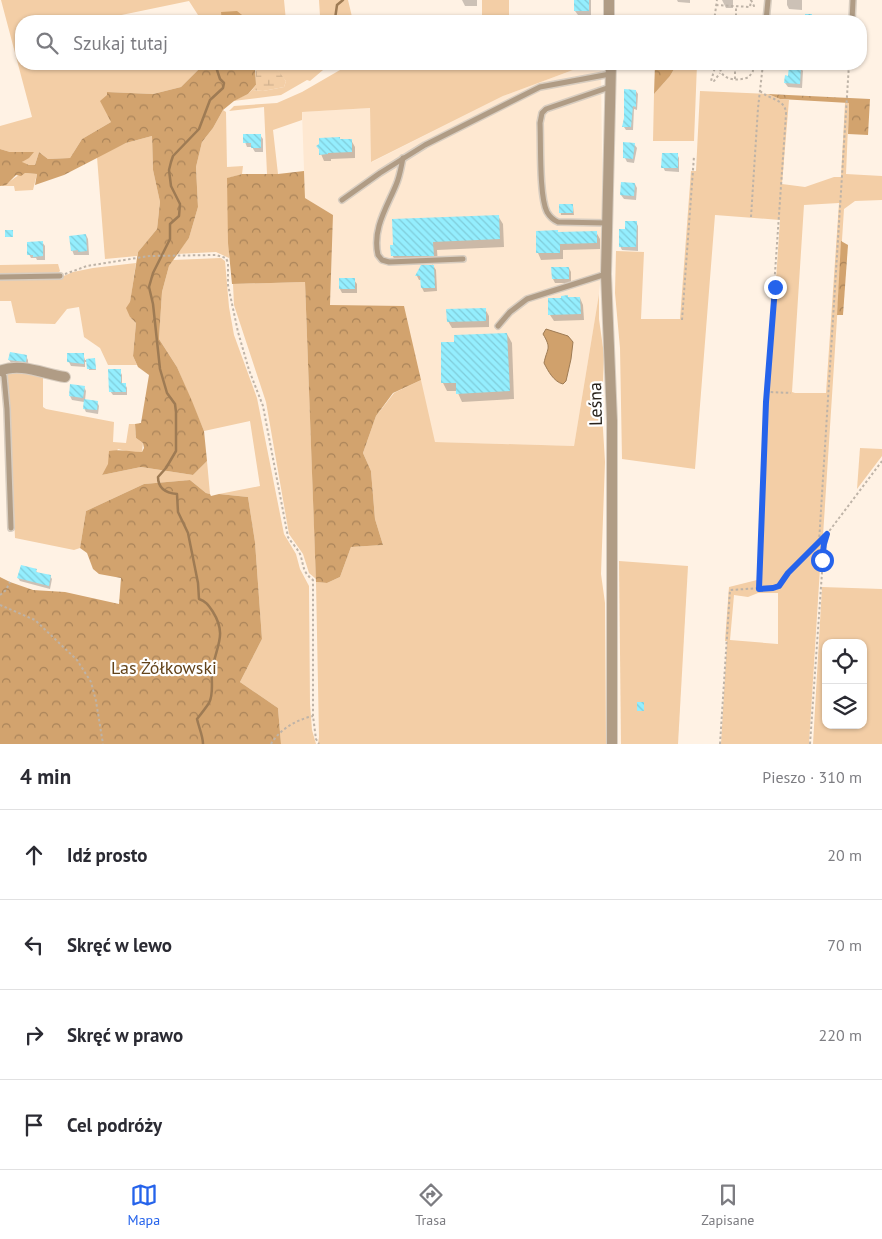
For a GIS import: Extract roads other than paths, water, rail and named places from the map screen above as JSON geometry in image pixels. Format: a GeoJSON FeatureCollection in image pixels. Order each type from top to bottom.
{"type":"FeatureCollection","features":[{"type":"Feature","properties":{"kind":"street"},"geometry":{"type":"LineString","coordinates":[[609,0],[609,15]]}},
{"type":"Feature","properties":{"kind":"street","name":"Leśna"},"geometry":{"type":"LineString","coordinates":[[611,70],[606,274],[612,421],[612,744]]}},
{"type":"Feature","properties":{"kind":"street"},"geometry":{"type":"LineString","coordinates":[[0,371],[10,367],[22,368],[65,377]]}},
{"type":"Feature","properties":{"kind":"lane"},"geometry":{"type":"LineString","coordinates":[[767,15],[768,0]]}},
{"type":"Feature","properties":{"kind":"lane"},"geometry":{"type":"LineString","coordinates":[[852,15],[853,0]]}},
{"type":"Feature","properties":{"kind":"lane"},"geometry":{"type":"LineString","coordinates":[[342,200],[403,158],[486,113],[540,87],[607,70]]}},
{"type":"Feature","properties":{"kind":"lane"},"geometry":{"type":"LineString","coordinates":[[607,223],[558,222],[553,220],[548,213],[543,195],[540,123],[542,113],[546,109],[610,87]]}},
{"type":"Feature","properties":{"kind":"lane"},"geometry":{"type":"LineString","coordinates":[[403,158],[397,183],[379,224],[377,237],[378,255],[382,260],[389,262],[463,260]]}},
{"type":"Feature","properties":{"kind":"lane"},"geometry":{"type":"LineString","coordinates":[[498,326],[510,312],[527,299],[606,274]]}},
{"type":"Feature","properties":{"kind":"lane"},"geometry":{"type":"LineString","coordinates":[[0,277],[60,276]]}},
{"type":"Feature","properties":{"kind":"lane"},"geometry":{"type":"LineString","coordinates":[[0,371],[4,376],[7,409],[11,528]]}},
{"type":"Feature","properties":{"kind":"waterway"},"geometry":{"type":"LineString","coordinates":[[336,15],[337,5],[343,0]]}},
{"type":"Feature","properties":{"kind":"waterway"},"geometry":{"type":"LineString","coordinates":[[203,744],[197,719],[211,699],[212,672],[219,642],[220,628],[213,612],[205,602],[199,599],[198,583],[188,533],[178,512],[177,494],[163,490],[158,481],[158,477],[176,451],[176,412],[175,404],[167,393],[160,369],[153,304],[149,287],[153,273],[170,239],[170,224],[179,216],[180,204],[171,186],[169,170],[171,162],[173,156],[199,129],[210,100],[223,88],[224,83],[220,79],[217,70]]}},
{"type":"Feature","properties":{"kind":"park label","name":"Las Żółkowski"},"geometry":{"type":"Point","coordinates":[164,667]}}]}
